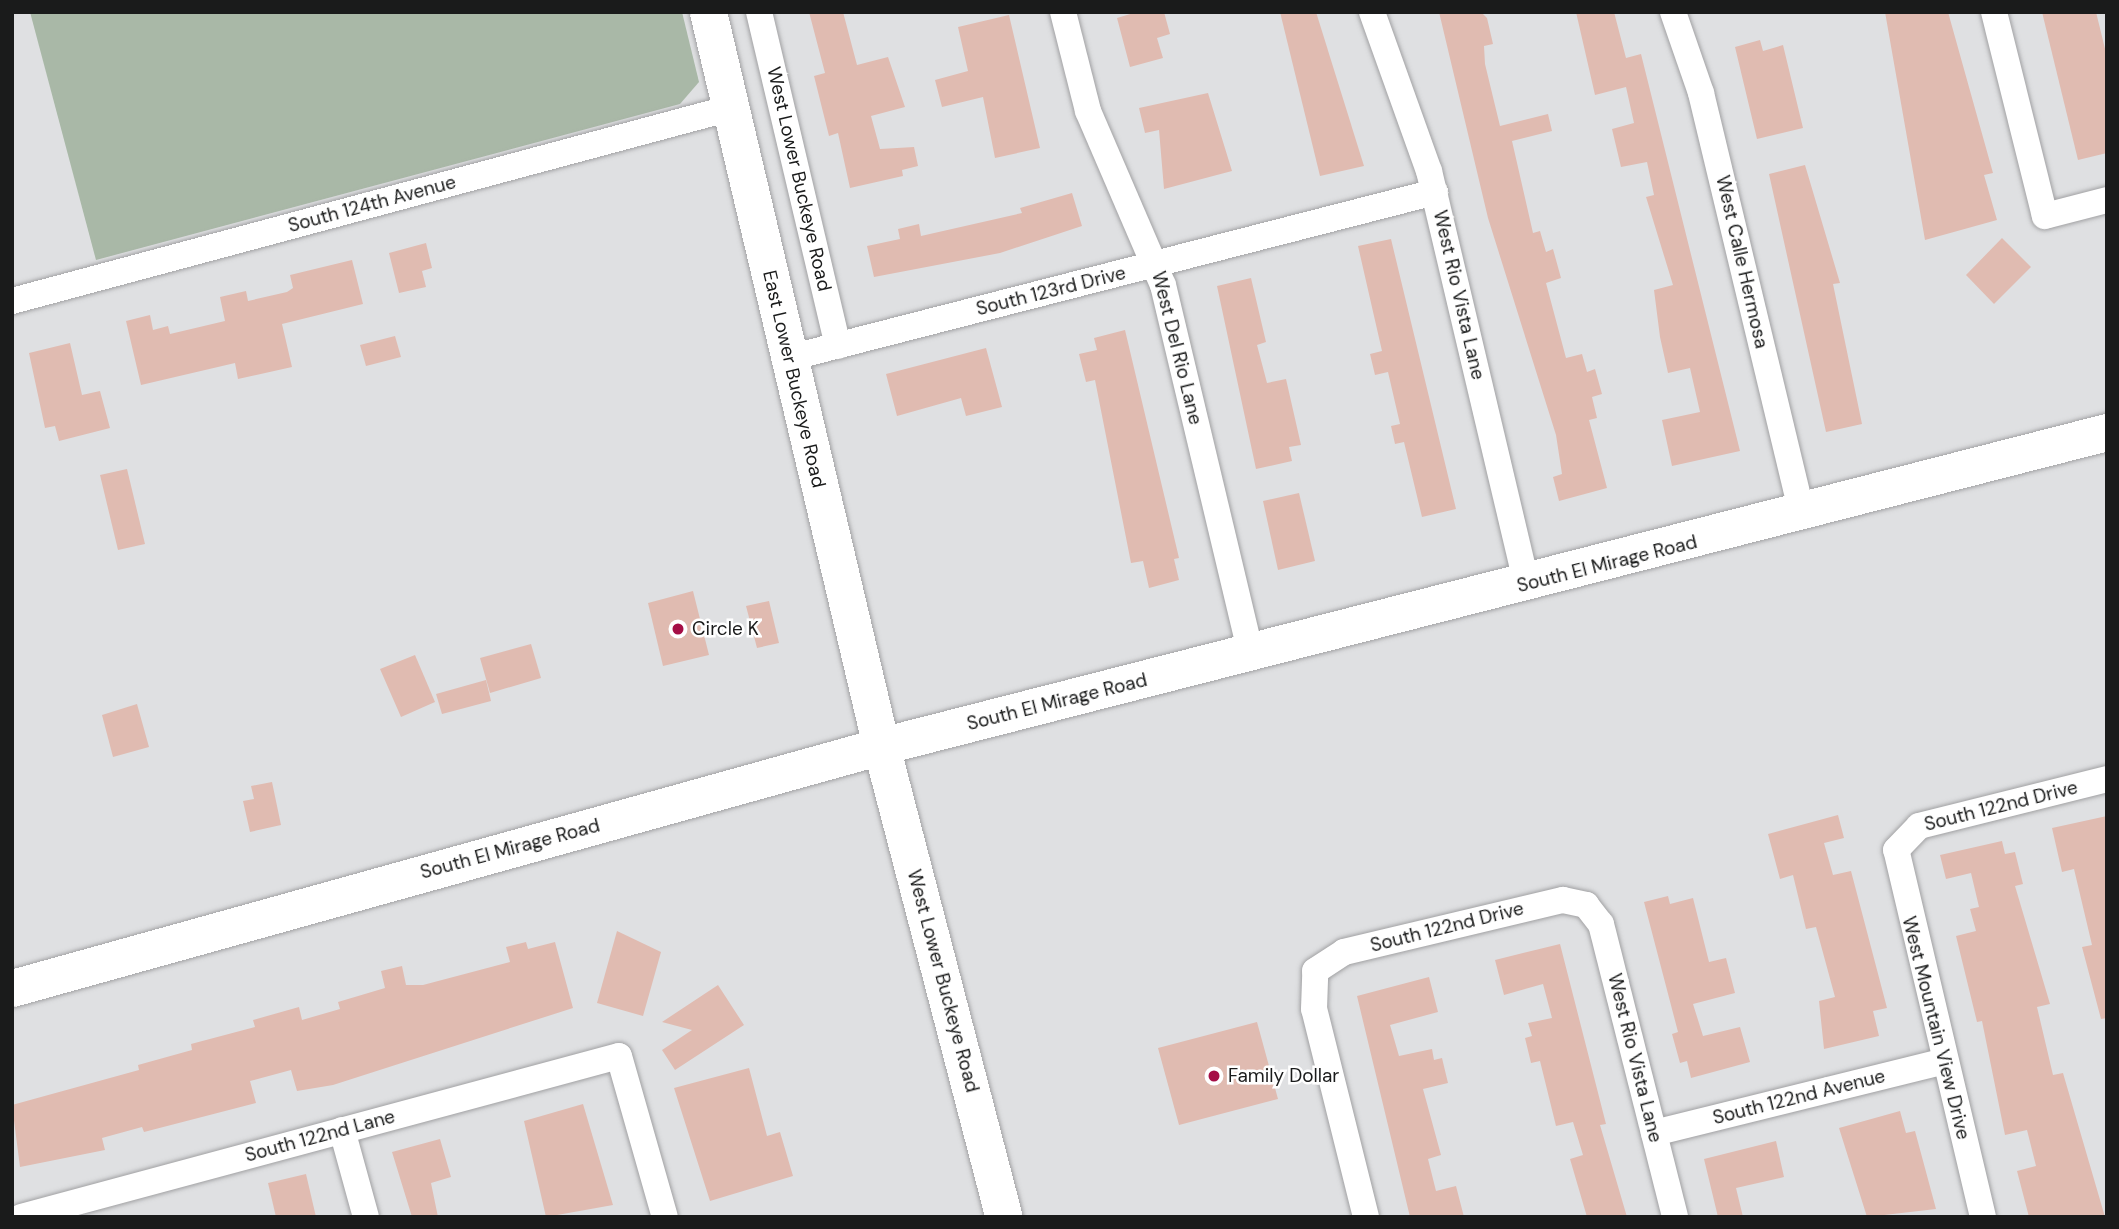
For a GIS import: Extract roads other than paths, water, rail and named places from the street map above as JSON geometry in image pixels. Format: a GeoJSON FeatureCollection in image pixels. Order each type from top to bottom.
{"type":"FeatureCollection","features":[{"type":"Feature","properties":{"kind":"main road","name":"East Lower Buckeye Road"},"geometry":{"type":"LineString","coordinates":[[708,12],[881,746]]}},
{"type":"Feature","properties":{"kind":"main road","name":"South El Mirage Road"},"geometry":{"type":"LineString","coordinates":[[12,988],[881,746],[1802,515],[2107,432]]}},
{"type":"Feature","properties":{"kind":"main road","name":"West Lower Buckeye Road"},"geometry":{"type":"LineString","coordinates":[[881,746],[1004,1217]]}},
{"type":"Feature","properties":{"kind":"street","name":"West Lower Buckeye Road"},"geometry":{"type":"LineString","coordinates":[[759,12],[838,346]]}},
{"type":"Feature","properties":{"kind":"street","name":"West Del Rio Lane"},"geometry":{"type":"LineString","coordinates":[[1063,12],[1088,111],[1156,264],[1251,654]]}},
{"type":"Feature","properties":{"kind":"street","name":"West Rio Vista Lane"},"geometry":{"type":"LineString","coordinates":[[1372,12],[1435,192],[1527,584]]}},
{"type":"Feature","properties":{"kind":"street","name":"West Calle Hermosa"},"geometry":{"type":"LineString","coordinates":[[1673,12],[1702,93],[1802,515]]}},
{"type":"Feature","properties":{"kind":"street"},"geometry":{"type":"LineString","coordinates":[[1994,12],[2045,216],[2107,200]]}},
{"type":"Feature","properties":{"kind":"street","name":"South 124th Avenue"},"geometry":{"type":"LineString","coordinates":[[12,301],[731,108]]}},
{"type":"Feature","properties":{"kind":"street","name":"South 123rd Drive"},"geometry":{"type":"LineString","coordinates":[[789,358],[1435,192]]}},
{"type":"Feature","properties":{"kind":"street","name":"South 122nd Drive"},"geometry":{"type":"LineString","coordinates":[[1900,840],[1931,822],[2107,779]]}},
{"type":"Feature","properties":{"kind":"street","name":"West Mountain View Drive"},"geometry":{"type":"LineString","coordinates":[[1900,840],[1896,871],[1983,1217]]}},
{"type":"Feature","properties":{"kind":"street","name":"South 122nd Drive"},"geometry":{"type":"LineString","coordinates":[[1366,1217],[1314,1009],[1315,971],[1344,952],[1548,902],[1586,905]]}},
{"type":"Feature","properties":{"kind":"street","name":"West Rio Vista Lane"},"geometry":{"type":"LineString","coordinates":[[1586,905],[1605,937],[1675,1217]]}},
{"type":"Feature","properties":{"kind":"street","name":"South 122nd Lane"},"geometry":{"type":"LineString","coordinates":[[21,1217],[64,1211],[342,1130],[620,1056],[665,1217]]}},
{"type":"Feature","properties":{"kind":"street","name":"South 122nd Avenue"},"geometry":{"type":"LineString","coordinates":[[1654,1133],[1944,1061]]}},
{"type":"Feature","properties":{"kind":"street"},"geometry":{"type":"LineString","coordinates":[[342,1130],[366,1217]]}},
{"type":"Feature","properties":{"kind":"place","name":"Circle K"},"geometry":{"type":"Point","coordinates":[678,629]}},
{"type":"Feature","properties":{"kind":"place","name":"Family Dollar"},"geometry":{"type":"Point","coordinates":[1214,1076]}}]}
